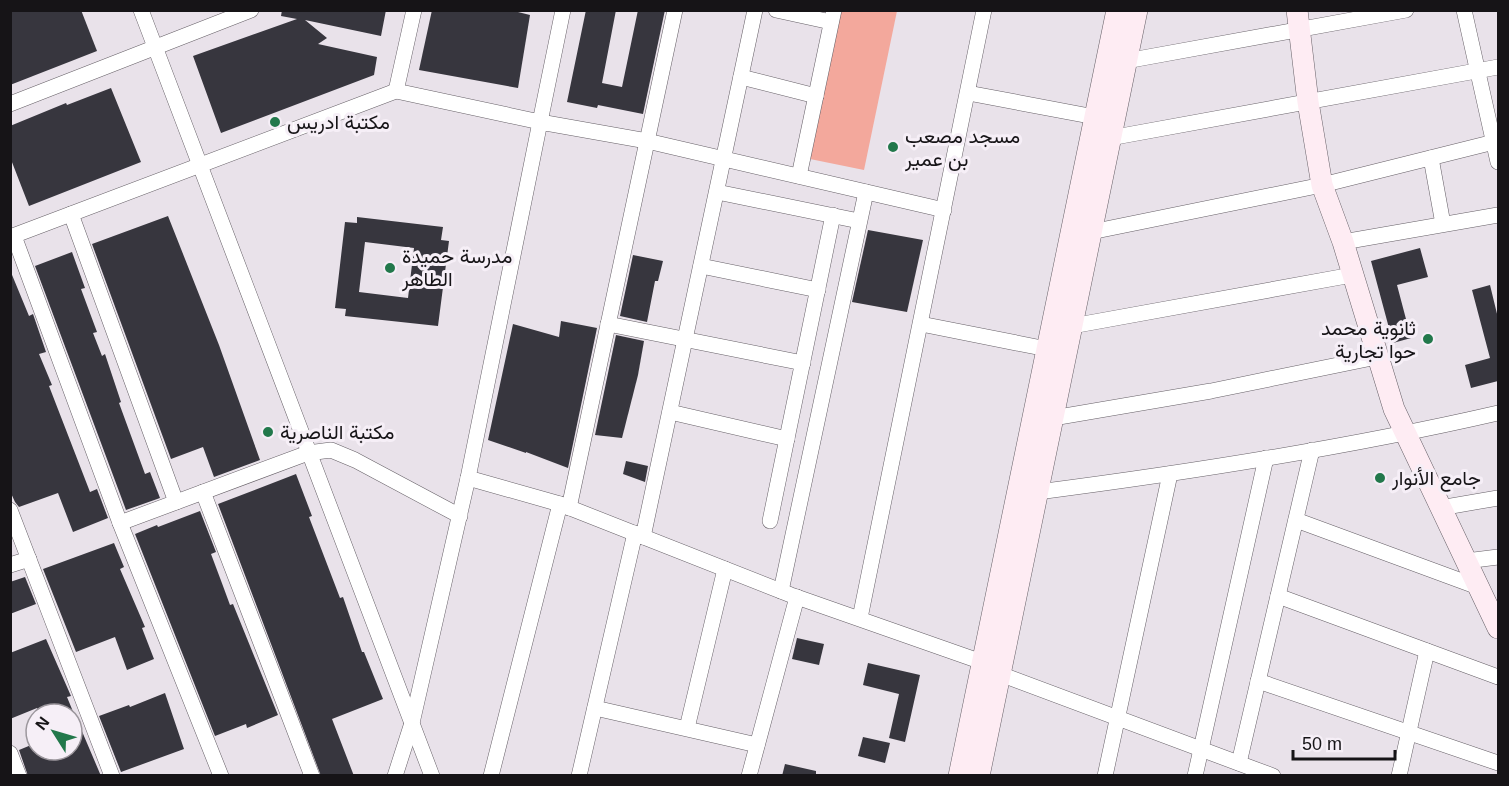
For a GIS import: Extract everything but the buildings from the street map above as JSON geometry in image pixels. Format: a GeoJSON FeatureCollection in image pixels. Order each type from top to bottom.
{"type":"FeatureCollection","features":[{"type":"Feature","properties":{"kind":"main road"},"geometry":{"type":"LineString","coordinates":[[959,776],[1117,10]]}},
{"type":"Feature","properties":{"kind":"main road"},"geometry":{"type":"LineString","coordinates":[[979,776],[1137,10]]}},
{"type":"Feature","properties":{"kind":"main road"},"geometry":{"type":"LineString","coordinates":[[1299,20],[1308,102],[1322,185],[1343,242],[1394,409],[1498,628]]}},
{"type":"Feature","properties":{"kind":"street"},"geometry":{"type":"LineString","coordinates":[[141,10],[432,776]]}},
{"type":"Feature","properties":{"kind":"street"},"geometry":{"type":"LineString","coordinates":[[10,104],[251,10]]}},
{"type":"Feature","properties":{"kind":"street"},"geometry":{"type":"LineString","coordinates":[[396,91],[414,10]]}},
{"type":"Feature","properties":{"kind":"street"},"geometry":{"type":"LineString","coordinates":[[395,776],[412,723],[460,516],[563,10]]}},
{"type":"Feature","properties":{"kind":"street"},"geometry":{"type":"LineString","coordinates":[[491,776],[564,506],[608,324],[675,10]]}},
{"type":"Feature","properties":{"kind":"street"},"geometry":{"type":"LineString","coordinates":[[579,776],[670,412],[755,10]]}},
{"type":"Feature","properties":{"kind":"street"},"geometry":{"type":"LineString","coordinates":[[776,10],[833,16],[799,176]]}},
{"type":"Feature","properties":{"kind":"street"},"geometry":{"type":"LineString","coordinates":[[860,618],[984,10]]}},
{"type":"Feature","properties":{"kind":"street"},"geometry":{"type":"LineString","coordinates":[[1126,61],[1299,20],[1406,10]]}},
{"type":"Feature","properties":{"kind":"street"},"geometry":{"type":"LineString","coordinates":[[1464,10],[1496,141],[1498,162]]}},
{"type":"Feature","properties":{"kind":"street"},"geometry":{"type":"LineString","coordinates":[[1110,138],[1498,67]]}},
{"type":"Feature","properties":{"kind":"street"},"geometry":{"type":"LineString","coordinates":[[741,77],[816,96]]}},
{"type":"Feature","properties":{"kind":"street"},"geometry":{"type":"LineString","coordinates":[[221,776],[120,523],[12,236],[396,91],[540,122],[647,141],[944,210]]}},
{"type":"Feature","properties":{"kind":"street"},"geometry":{"type":"LineString","coordinates":[[968,93],[1095,117]]}},
{"type":"Feature","properties":{"kind":"street"},"geometry":{"type":"LineString","coordinates":[[1091,232],[1322,185],[1496,141]]}},
{"type":"Feature","properties":{"kind":"street"},"geometry":{"type":"LineString","coordinates":[[1431,158],[1443,224]]}},
{"type":"Feature","properties":{"kind":"street"},"geometry":{"type":"LineString","coordinates":[[717,192],[860,221]]}},
{"type":"Feature","properties":{"kind":"street"},"geometry":{"type":"LineString","coordinates":[[781,591],[866,192]]}},
{"type":"Feature","properties":{"kind":"street"},"geometry":{"type":"LineString","coordinates":[[70,214],[176,502]]}},
{"type":"Feature","properties":{"kind":"street"},"geometry":{"type":"LineString","coordinates":[[770,521],[833,215]]}},
{"type":"Feature","properties":{"kind":"street"},"geometry":{"type":"LineString","coordinates":[[1343,242],[1443,224],[1498,217]]}},
{"type":"Feature","properties":{"kind":"street"},"geometry":{"type":"LineString","coordinates":[[701,266],[818,290]]}},
{"type":"Feature","properties":{"kind":"street"},"geometry":{"type":"LineString","coordinates":[[1072,326],[1352,275]]}},
{"type":"Feature","properties":{"kind":"street"},"geometry":{"type":"LineString","coordinates":[[608,324],[803,363]]}},
{"type":"Feature","properties":{"kind":"street"},"geometry":{"type":"LineString","coordinates":[[921,324],[1047,349]]}},
{"type":"Feature","properties":{"kind":"street"},"geometry":{"type":"LineString","coordinates":[[1053,418],[1211,391],[1377,357]]}},
{"type":"Feature","properties":{"kind":"street"},"geometry":{"type":"LineString","coordinates":[[670,412],[787,439]]}},
{"type":"Feature","properties":{"kind":"street"},"geometry":{"type":"LineString","coordinates":[[1038,492],[1170,474],[1405,435],[1498,413]]}},
{"type":"Feature","properties":{"kind":"street"},"geometry":{"type":"LineString","coordinates":[[120,523],[308,453],[331,450],[355,460],[460,516]]}},
{"type":"Feature","properties":{"kind":"street"},"geometry":{"type":"LineString","coordinates":[[1239,763],[1312,450]]}},
{"type":"Feature","properties":{"kind":"street"},"geometry":{"type":"LineString","coordinates":[[1195,776],[1266,458]]}},
{"type":"Feature","properties":{"kind":"street"},"geometry":{"type":"LineString","coordinates":[[1105,776],[1170,474]]}},
{"type":"Feature","properties":{"kind":"street"},"geometry":{"type":"LineString","coordinates":[[468,478],[564,506],[797,597],[982,662],[1000,674],[1273,776]]}},
{"type":"Feature","properties":{"kind":"street"},"geometry":{"type":"LineString","coordinates":[[203,492],[312,776]]}},
{"type":"Feature","properties":{"kind":"street"},"geometry":{"type":"LineString","coordinates":[[1440,508],[1498,498]]}},
{"type":"Feature","properties":{"kind":"street"},"geometry":{"type":"LineString","coordinates":[[10,510],[112,776]]}},
{"type":"Feature","properties":{"kind":"street"},"geometry":{"type":"LineString","coordinates":[[1296,520],[1478,586]]}},
{"type":"Feature","properties":{"kind":"street"},"geometry":{"type":"LineString","coordinates":[[1466,561],[1498,557]]}},
{"type":"Feature","properties":{"kind":"street"},"geometry":{"type":"LineString","coordinates":[[10,565],[29,559]]}},
{"type":"Feature","properties":{"kind":"street"},"geometry":{"type":"LineString","coordinates":[[687,728],[725,569]]}},
{"type":"Feature","properties":{"kind":"street"},"geometry":{"type":"LineString","coordinates":[[1278,596],[1498,677]]}},
{"type":"Feature","properties":{"kind":"street"},"geometry":{"type":"LineString","coordinates":[[749,776],[797,597]]}},
{"type":"Feature","properties":{"kind":"street"},"geometry":{"type":"LineString","coordinates":[[1399,776],[1427,651]]}},
{"type":"Feature","properties":{"kind":"street"},"geometry":{"type":"LineString","coordinates":[[1258,681],[1498,763]]}},
{"type":"Feature","properties":{"kind":"street"},"geometry":{"type":"LineString","coordinates":[[595,708],[757,745]]}},
{"type":"Feature","properties":{"kind":"street"},"geometry":{"type":"LineString","coordinates":[[10,753],[19,776]]}},
{"type":"Feature","properties":{"kind":"shaded area"},"geometry":{"type":"Polygon","coordinates":[[[840,11],[897,11],[864,170],[810,159],[840,11]]]}},
{"type":"Feature","properties":{"kind":"place","name":"مكتبة ادريس"},"geometry":{"type":"Point","coordinates":[275,122]}},
{"type":"Feature","properties":{"kind":"place","name":"مسجد مصعب بن عمير"},"geometry":{"type":"Point","coordinates":[893,147]}},
{"type":"Feature","properties":{"kind":"place","name":"مدرسة حميدة الطاهر"},"geometry":{"type":"Point","coordinates":[390,268]}},
{"type":"Feature","properties":{"kind":"place","name":"ثانوية محمد حوا تجارية"},"geometry":{"type":"Point","coordinates":[1428,339]}},
{"type":"Feature","properties":{"kind":"place","name":"مكتبة الناصرية"},"geometry":{"type":"Point","coordinates":[268,432]}},
{"type":"Feature","properties":{"kind":"place","name":"جامع الأنوار"},"geometry":{"type":"Point","coordinates":[1380,478]}}]}
